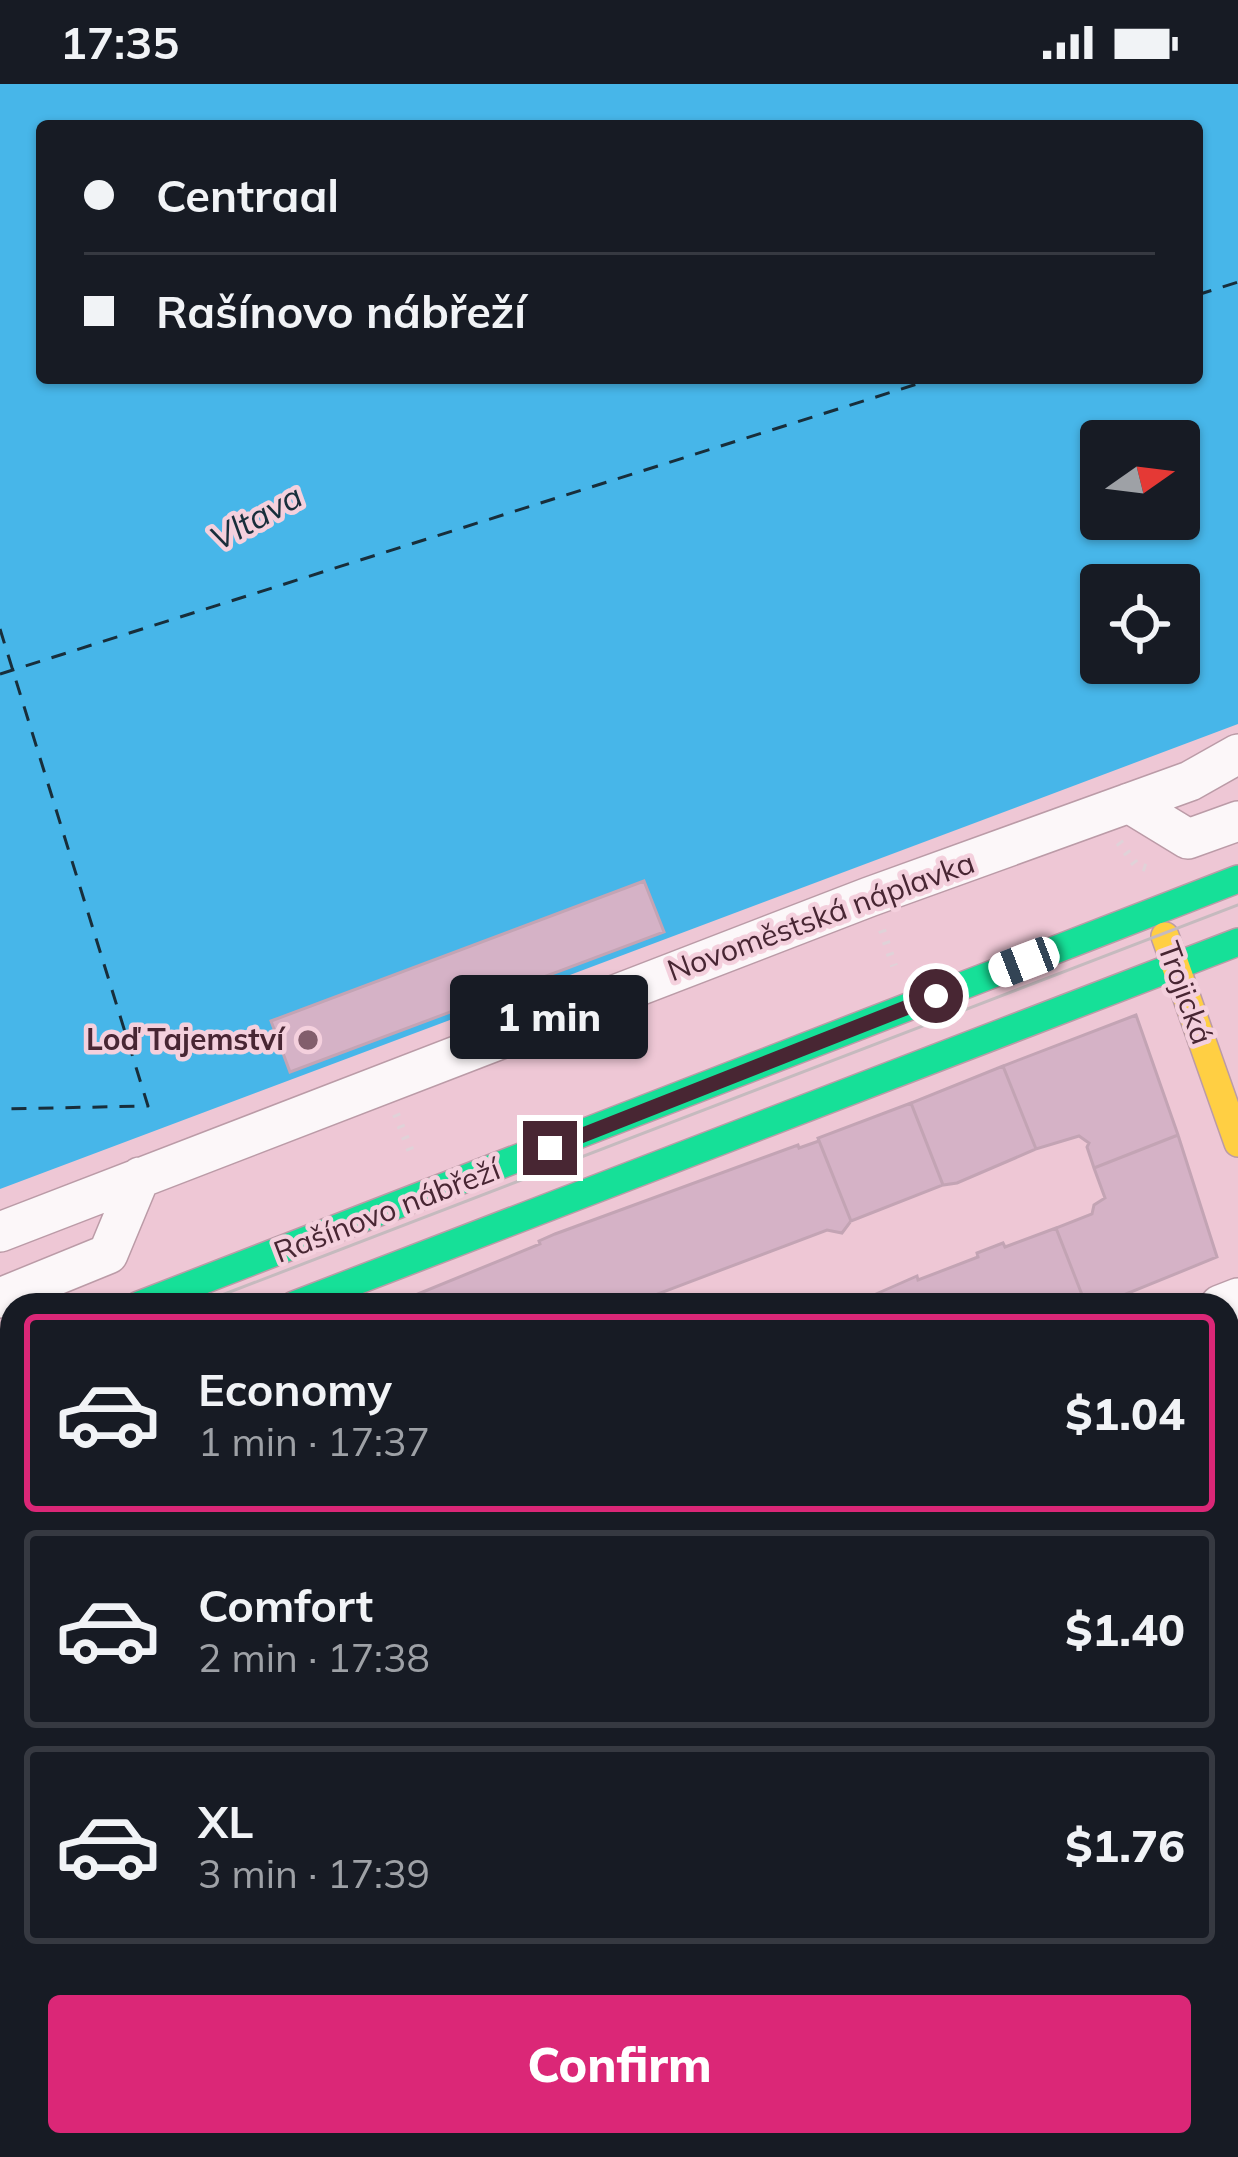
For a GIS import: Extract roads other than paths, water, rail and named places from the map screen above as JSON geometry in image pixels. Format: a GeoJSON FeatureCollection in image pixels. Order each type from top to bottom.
{"type":"FeatureCollection","features":[{"type":"Feature","properties":{"kind":"main road","name":"Rašínovo nábřeží"},"geometry":{"type":"LineString","coordinates":[[172,1293],[1238,879]]}},
{"type":"Feature","properties":{"kind":"main road","name":"Trojická"},"geometry":{"type":"LineString","coordinates":[[1155,911],[1238,1143]]}},
{"type":"Feature","properties":{"kind":"main road","name":"Rašínovo nábřeží"},"geometry":{"type":"LineString","coordinates":[[338,1293],[1238,943]]}},
{"type":"Feature","properties":{"kind":"street","name":"Novoměstská náplavka"},"geometry":{"type":"LineString","coordinates":[[0,1232],[825,914],[1190,781],[1238,754]]}},
{"type":"Feature","properties":{"kind":"street"},"geometry":{"type":"LineString","coordinates":[[1130,803],[1188,838],[1238,821]]}},
{"type":"Feature","properties":{"kind":"street"},"geometry":{"type":"LineString","coordinates":[[12,1293],[108,1254],[140,1178]]}},
{"type":"Feature","properties":{"kind":"street"},"geometry":{"type":"LineString","coordinates":[[307,1243],[316,1293]]}},
{"type":"Feature","properties":{"kind":"water","name":"Vltava"},"geometry":{"type":"Polygon","coordinates":[[[0,84],[1238,84],[1238,724],[0,1189],[0,84]]]}},
{"type":"Feature","properties":{"kind":"tram line"},"geometry":{"type":"LineString","coordinates":[[227,1293],[1238,905]]}},
{"type":"Feature","properties":{"kind":"place","name":"Loď Tajemství"},"geometry":{"type":"Point","coordinates":[308,1040]}}]}
